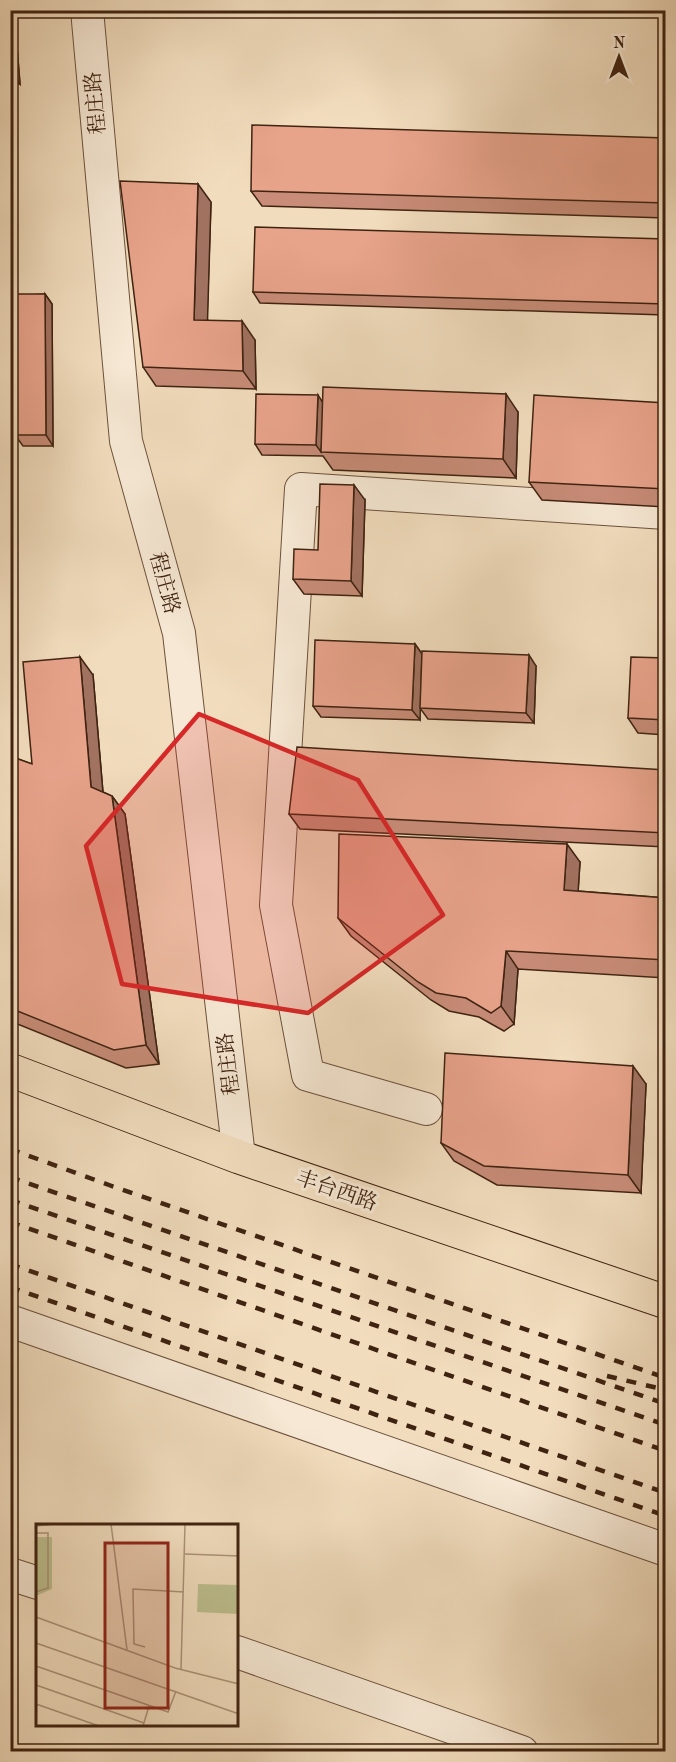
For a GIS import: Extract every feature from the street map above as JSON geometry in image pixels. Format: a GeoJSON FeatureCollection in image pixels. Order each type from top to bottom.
{"type":"FeatureCollection","features":[{"type":"Feature","properties":{"kind":"main road","name":"丰台西路"},"geometry":{"type":"LineString","coordinates":[[10,1070],[239,1157],[666,1302]]}},
{"type":"Feature","properties":{"kind":"street","name":"程庄路"},"geometry":{"type":"LineString","coordinates":[[87,10],[126,441],[179,633],[239,1157]]}},
{"type":"Feature","properties":{"kind":"street"},"geometry":{"type":"LineString","coordinates":[[426,1109],[308,1075],[276,905],[301,489],[666,513]]}},
{"type":"Feature","properties":{"kind":"street"},"geometry":{"type":"LineString","coordinates":[[10,1321],[666,1550]]}},
{"type":"Feature","properties":{"kind":"street"},"geometry":{"type":"LineString","coordinates":[[10,1574],[36,1582]]}},
{"type":"Feature","properties":{"kind":"street"},"geometry":{"type":"LineString","coordinates":[[238,1652],[466,1742],[522,1752]]}},
{"type":"Feature","properties":{"kind":"highlighted area"},"geometry":{"type":"Polygon","coordinates":[[[199,714],[358,780],[443,915],[308,1013],[122,984],[86,846],[199,714]]]}},
{"type":"Feature","properties":{"kind":"building"},"geometry":{"type":"Polygon","coordinates":[[[252,125],[666,138],[666,203],[251,191],[252,125]]]}},
{"type":"Feature","properties":{"kind":"building"},"geometry":{"type":"Polygon","coordinates":[[[120,181],[198,184],[194,320],[242,321],[243,371],[143,367],[120,181]]]}},
{"type":"Feature","properties":{"kind":"building"},"geometry":{"type":"Polygon","coordinates":[[[255,227],[666,239],[666,304],[253,292],[255,227]]]}},
{"type":"Feature","properties":{"kind":"building"},"geometry":{"type":"Polygon","coordinates":[[[10,293],[13,293],[13,330],[10,330],[10,293]]]}},
{"type":"Feature","properties":{"kind":"building"},"geometry":{"type":"Polygon","coordinates":[[[15,294],[45,294],[46,435],[15,435],[15,294]]]}},
{"type":"Feature","properties":{"kind":"building"},"geometry":{"type":"Polygon","coordinates":[[[323,387],[506,394],[503,459],[321,452],[323,387]]]}},
{"type":"Feature","properties":{"kind":"building"},"geometry":{"type":"Polygon","coordinates":[[[256,394],[318,395],[316,445],[255,444],[256,394]]]}},
{"type":"Feature","properties":{"kind":"building"},"geometry":{"type":"Polygon","coordinates":[[[534,395],[666,403],[666,489],[529,482],[534,395]]]}},
{"type":"Feature","properties":{"kind":"building"},"geometry":{"type":"Polygon","coordinates":[[[320,484],[354,485],[351,581],[293,579],[294,549],[318,550],[320,484]]]}},
{"type":"Feature","properties":{"kind":"building"},"geometry":{"type":"Polygon","coordinates":[[[315,640],[415,644],[412,710],[313,706],[315,640]]]}},
{"type":"Feature","properties":{"kind":"building"},"geometry":{"type":"Polygon","coordinates":[[[422,651],[529,655],[526,713],[420,708],[422,651]]]}},
{"type":"Feature","properties":{"kind":"building"},"geometry":{"type":"Polygon","coordinates":[[[80,657],[91,787],[112,796],[146,1045],[114,1050],[10,1008],[10,756],[32,764],[23,662],[80,657]]]}},
{"type":"Feature","properties":{"kind":"building"},"geometry":{"type":"Polygon","coordinates":[[[631,657],[666,658],[666,720],[628,718],[631,657]]]}},
{"type":"Feature","properties":{"kind":"building"},"geometry":{"type":"Polygon","coordinates":[[[297,747],[666,770],[666,833],[289,814],[297,747]]]}},
{"type":"Feature","properties":{"kind":"building"},"geometry":{"type":"Polygon","coordinates":[[[339,834],[567,844],[564,890],[666,898],[666,960],[506,951],[501,1006],[491,1013],[466,998],[436,993],[418,982],[338,918],[339,834]]]}},
{"type":"Feature","properties":{"kind":"building"},"geometry":{"type":"Polygon","coordinates":[[[445,1053],[633,1066],[628,1175],[484,1166],[441,1143],[445,1053]]]}},
{"type":"Feature","properties":{"kind":"railway"},"geometry":{"type":"LineString","coordinates":[[10,1149],[666,1378]]}},
{"type":"Feature","properties":{"kind":"railway"},"geometry":{"type":"LineString","coordinates":[[10,1177],[666,1404]]}},
{"type":"Feature","properties":{"kind":"railway"},"geometry":{"type":"LineString","coordinates":[[10,1200],[666,1425]]}},
{"type":"Feature","properties":{"kind":"railway"},"geometry":{"type":"LineString","coordinates":[[10,1222],[666,1451]]}},
{"type":"Feature","properties":{"kind":"railway"},"geometry":{"type":"LineString","coordinates":[[10,1264],[666,1493]]}},
{"type":"Feature","properties":{"kind":"railway"},"geometry":{"type":"LineString","coordinates":[[10,1287],[666,1516]]}},
{"type":"Feature","properties":{"kind":"railway"},"geometry":{"type":"LineString","coordinates":[[607,1376],[666,1390]]}}]}
